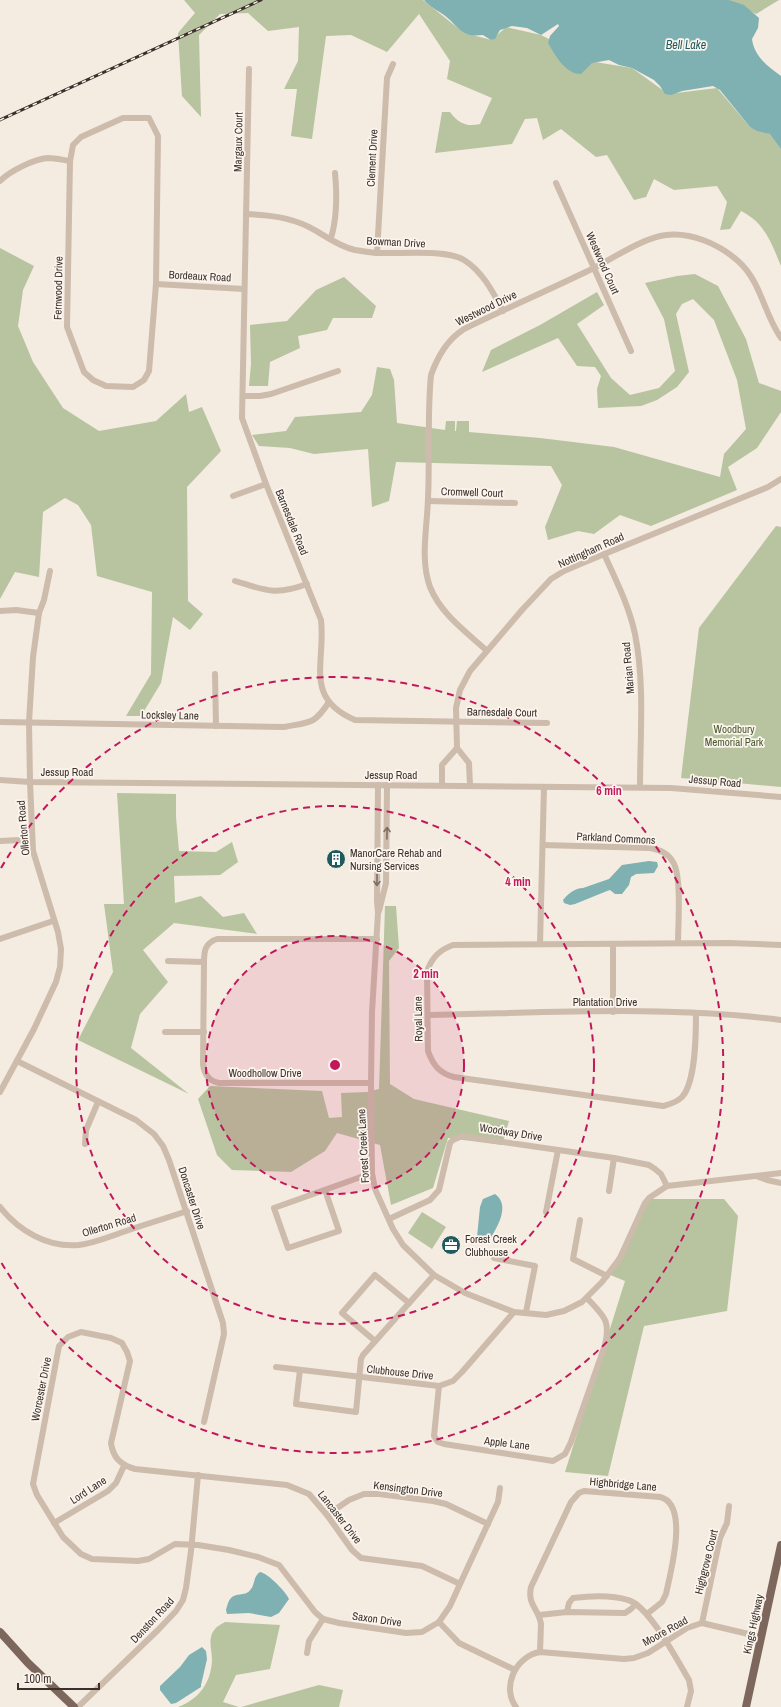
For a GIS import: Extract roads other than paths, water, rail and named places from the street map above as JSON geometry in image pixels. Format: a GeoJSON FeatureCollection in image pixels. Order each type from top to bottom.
{"type":"FeatureCollection","features":[{"type":"Feature","properties":{"kind":"main road","name":"Kings Highway"},"geometry":{"type":"LineString","coordinates":[[746,1707],[780,1550]]}},
{"type":"Feature","properties":{"kind":"main road"},"geometry":{"type":"LineString","coordinates":[[0,1632],[28,1663],[74,1707]]}},
{"type":"Feature","properties":{"kind":"street","name":"Clement Drive"},"geometry":{"type":"LineString","coordinates":[[377,253],[387,78],[392,64]]}},
{"type":"Feature","properties":{"kind":"street","name":"Margaux Court"},"geometry":{"type":"LineString","coordinates":[[246,214],[250,69]]}},
{"type":"Feature","properties":{"kind":"street","name":"Fernwood Drive"},"geometry":{"type":"LineString","coordinates":[[123,118],[149,118],[158,136],[156,284],[149,371],[144,380],[133,387],[106,386],[93,380],[84,372],[67,327],[70,161],[73,146],[81,137],[123,118]]}},
{"type":"Feature","properties":{"kind":"street"},"geometry":{"type":"LineString","coordinates":[[0,181],[7,174],[37,160],[48,158],[70,161]]}},
{"type":"Feature","properties":{"kind":"street"},"geometry":{"type":"LineString","coordinates":[[331,238],[336,208],[335,173]]}},
{"type":"Feature","properties":{"kind":"street","name":"Westwood Court"},"geometry":{"type":"LineString","coordinates":[[556,183],[631,350]]}},
{"type":"Feature","properties":{"kind":"street","name":"Bowman Drive"},"geometry":{"type":"LineString","coordinates":[[246,214],[271,215],[289,219],[307,226],[353,250],[377,253],[439,254],[463,260],[486,281],[502,311]]}},
{"type":"Feature","properties":{"kind":"street","name":"Barnesdale Road"},"geometry":{"type":"LineString","coordinates":[[246,214],[243,396],[241,409],[244,426],[321,620],[323,631],[319,669],[320,682],[329,702],[341,713],[355,720],[456,721]]}},
{"type":"Feature","properties":{"kind":"street","name":"Westwood Drive"},"geometry":{"type":"LineString","coordinates":[[486,650],[450,618],[439,605],[430,587],[426,570],[425,557],[428,501],[430,375],[445,346],[455,335],[464,329],[646,242],[665,235],[684,235],[697,238],[721,249],[739,261],[758,288],[781,338]]}},
{"type":"Feature","properties":{"kind":"street","name":"Bordeaux Road"},"geometry":{"type":"LineString","coordinates":[[156,284],[244,289]]}},
{"type":"Feature","properties":{"kind":"street"},"geometry":{"type":"LineString","coordinates":[[243,396],[260,396],[271,394],[338,371]]}},
{"type":"Feature","properties":{"kind":"street","name":"Nottingham Road"},"geometry":{"type":"LineString","coordinates":[[457,748],[456,708],[460,690],[470,671],[486,650],[551,579],[564,570],[768,487],[781,479]]}},
{"type":"Feature","properties":{"kind":"street"},"geometry":{"type":"LineString","coordinates":[[233,496],[266,484]]}},
{"type":"Feature","properties":{"kind":"street","name":"Cromwell Court"},"geometry":{"type":"LineString","coordinates":[[428,501],[515,503]]}},
{"type":"Feature","properties":{"kind":"street","name":"Marian Road"},"geometry":{"type":"LineString","coordinates":[[604,554],[623,597],[634,632],[638,652],[640,675],[640,787]]}},
{"type":"Feature","properties":{"kind":"street","name":"Ollerton Road"},"geometry":{"type":"LineString","coordinates":[[0,1092],[56,982],[60,967],[61,949],[33,851],[30,782],[29,722],[33,657],[39,613],[44,600],[50,571]]}},
{"type":"Feature","properties":{"kind":"street"},"geometry":{"type":"LineString","coordinates":[[235,582],[274,592],[285,591],[307,584]]}},
{"type":"Feature","properties":{"kind":"street"},"geometry":{"type":"LineString","coordinates":[[0,611],[16,610],[39,613]]}},
{"type":"Feature","properties":{"kind":"street"},"geometry":{"type":"LineString","coordinates":[[215,674],[216,726]]}},
{"type":"Feature","properties":{"kind":"street","name":"Locksley Lane"},"geometry":{"type":"LineString","coordinates":[[0,722],[284,727],[312,722],[321,714],[329,702]]}},
{"type":"Feature","properties":{"kind":"street","name":"Barnesdale Court"},"geometry":{"type":"LineString","coordinates":[[456,721],[547,723]]}},
{"type":"Feature","properties":{"kind":"street"},"geometry":{"type":"LineString","coordinates":[[442,785],[442,766],[457,748],[469,763],[470,786]]}},
{"type":"Feature","properties":{"kind":"street","name":"Jessup Road"},"geometry":{"type":"LineString","coordinates":[[0,780],[30,782],[640,787],[706,790],[781,797]]}},
{"type":"Feature","properties":{"kind":"street","name":"Forest Creek Lane"},"geometry":{"type":"LineString","coordinates":[[378,785],[378,913],[372,1012],[372,1173],[375,1189],[403,1245],[434,1275],[465,1293],[514,1312],[546,1314],[564,1311],[587,1298],[607,1276],[620,1258],[645,1204],[650,1198],[666,1186],[781,1172]]}},
{"type":"Feature","properties":{"kind":"street","name":"Forest Creek Lane"},"geometry":{"type":"LineString","coordinates":[[378,913],[386,883],[387,785]]}},
{"type":"Feature","properties":{"kind":"street"},"geometry":{"type":"LineString","coordinates":[[540,944],[544,787]]}},
{"type":"Feature","properties":{"kind":"street"},"geometry":{"type":"LineString","coordinates":[[0,841],[20,840],[32,842]]}},
{"type":"Feature","properties":{"kind":"street","name":"Parkland Commons"},"geometry":{"type":"LineString","coordinates":[[543,845],[650,848],[660,850],[669,856],[674,863],[678,884],[678,943]]}},
{"type":"Feature","properties":{"kind":"street"},"geometry":{"type":"LineString","coordinates":[[0,939],[54,921]]}},
{"type":"Feature","properties":{"kind":"street","name":"Woodhollow Drive"},"geometry":{"type":"LineString","coordinates":[[371,1083],[215,1082],[207,1077],[204,1070],[204,962],[206,948],[212,941],[217,939],[377,939]]}},
{"type":"Feature","properties":{"kind":"street","name":"Royal Lane"},"geometry":{"type":"LineString","coordinates":[[696,1013],[696,1039],[687,1088],[682,1096],[674,1103],[663,1106],[445,1075],[432,1063],[428,1051],[427,972],[429,964],[434,956],[443,949],[453,945],[729,943],[781,945]]}},
{"type":"Feature","properties":{"kind":"street"},"geometry":{"type":"LineString","coordinates":[[613,944],[613,1012]]}},
{"type":"Feature","properties":{"kind":"street"},"geometry":{"type":"LineString","coordinates":[[168,962],[204,962]]}},
{"type":"Feature","properties":{"kind":"street","name":"Plantation Drive"},"geometry":{"type":"LineString","coordinates":[[428,1015],[613,1012],[696,1013],[749,1016],[781,1020]]}},
{"type":"Feature","properties":{"kind":"street"},"geometry":{"type":"LineString","coordinates":[[165,1032],[204,1032]]}},
{"type":"Feature","properties":{"kind":"street","name":"Doncaster Drive"},"geometry":{"type":"LineString","coordinates":[[17,1061],[136,1120],[154,1134],[163,1146],[187,1211],[220,1313],[224,1334],[204,1422]]}},
{"type":"Feature","properties":{"kind":"street"},"geometry":{"type":"LineString","coordinates":[[85,1144],[86,1130],[98,1102]]}},
{"type":"Feature","properties":{"kind":"street","name":"Woodway Drive"},"geometry":{"type":"LineString","coordinates":[[389,1219],[430,1200],[439,1190],[450,1143],[452,1140],[462,1136],[614,1158],[649,1165],[655,1168],[660,1174],[666,1186]]}},
{"type":"Feature","properties":{"kind":"street"},"geometry":{"type":"LineString","coordinates":[[546,1212],[558,1150]]}},
{"type":"Feature","properties":{"kind":"street"},"geometry":{"type":"LineString","coordinates":[[609,1192],[614,1158]]}},
{"type":"Feature","properties":{"kind":"street"},"geometry":{"type":"LineString","coordinates":[[325,1190],[340,1231],[288,1248],[274,1208],[372,1173]]}},
{"type":"Feature","properties":{"kind":"street","name":"Forest Creek Lane"},"geometry":{"type":"LineString","coordinates":[[756,1176],[781,1183]]}},
{"type":"Feature","properties":{"kind":"street","name":"Ollerton Road"},"geometry":{"type":"LineString","coordinates":[[0,1207],[10,1220],[28,1233],[43,1240],[60,1244],[79,1245],[96,1241],[187,1211]]}},
{"type":"Feature","properties":{"kind":"street"},"geometry":{"type":"LineString","coordinates":[[580,1220],[573,1259],[607,1276]]}},
{"type":"Feature","properties":{"kind":"street"},"geometry":{"type":"LineString","coordinates":[[494,1258],[535,1266],[526,1312]]}},
{"type":"Feature","properties":{"kind":"street"},"geometry":{"type":"LineString","coordinates":[[375,1341],[342,1313],[375,1274],[409,1303]]}},
{"type":"Feature","properties":{"kind":"street","name":"Clubhouse Drive"},"geometry":{"type":"LineString","coordinates":[[300,1370],[296,1404],[356,1412],[361,1359],[375,1341],[434,1275]]}},
{"type":"Feature","properties":{"kind":"street","name":"Apple Lane"},"geometry":{"type":"LineString","coordinates":[[439,1386],[434,1430],[434,1436],[438,1442],[553,1461],[559,1458],[568,1448],[574,1436],[605,1345],[608,1330],[604,1317],[587,1298]]}},
{"type":"Feature","properties":{"kind":"street"},"geometry":{"type":"LineString","coordinates":[[439,1386],[453,1381],[514,1312]]}},
{"type":"Feature","properties":{"kind":"street","name":"Worcester Drive"},"geometry":{"type":"LineString","coordinates":[[124,1466],[115,1456],[111,1443],[130,1361],[122,1343],[111,1338],[81,1332],[68,1337],[59,1346],[33,1484],[37,1495],[63,1537],[81,1554],[92,1559],[138,1561],[149,1559],[175,1544],[191,1544]]}},
{"type":"Feature","properties":{"kind":"street","name":"Clubhouse Drive"},"geometry":{"type":"LineString","coordinates":[[276,1367],[359,1378],[439,1386]]}},
{"type":"Feature","properties":{"kind":"street"},"geometry":{"type":"LineString","coordinates":[[124,1466],[135,1469],[198,1475]]}},
{"type":"Feature","properties":{"kind":"street","name":"Lord Lane"},"geometry":{"type":"LineString","coordinates":[[54,1523],[108,1491],[116,1483],[124,1466]]}},
{"type":"Feature","properties":{"kind":"street","name":"Lancaster Drive"},"geometry":{"type":"LineString","coordinates":[[198,1475],[287,1485],[309,1494],[327,1515],[348,1545],[361,1558],[422,1566],[460,1584]]}},
{"type":"Feature","properties":{"kind":"street","name":"Denston Road"},"geometry":{"type":"LineString","coordinates":[[78,1707],[176,1611],[183,1600],[186,1588],[198,1475]]}},
{"type":"Feature","properties":{"kind":"street","name":"Saxon Drive"},"geometry":{"type":"LineString","coordinates":[[323,1619],[339,1623],[406,1633],[422,1632],[439,1622],[450,1606],[488,1524],[498,1502],[500,1488]]}},
{"type":"Feature","properties":{"kind":"street","name":"Highbridge Lane"},"geometry":{"type":"LineString","coordinates":[[540,1652],[542,1624],[530,1599],[531,1587],[571,1502],[578,1493],[591,1490],[660,1497],[667,1500],[672,1505],[677,1542],[666,1594],[662,1602],[647,1614]]}},
{"type":"Feature","properties":{"kind":"street","name":"Kensington Drive"},"geometry":{"type":"LineString","coordinates":[[327,1515],[349,1500],[364,1494],[379,1494],[446,1504],[488,1524]]}},
{"type":"Feature","properties":{"kind":"street","name":"Highgrove Court"},"geometry":{"type":"LineString","coordinates":[[702,1623],[720,1538],[727,1523],[729,1506]]}},
{"type":"Feature","properties":{"kind":"street"},"geometry":{"type":"LineString","coordinates":[[191,1544],[229,1550],[263,1558],[279,1565],[315,1612],[323,1619],[309,1641],[307,1653]]}},
{"type":"Feature","properties":{"kind":"street"},"geometry":{"type":"LineString","coordinates":[[567,1612],[569,1603],[573,1598],[584,1596],[617,1598],[629,1600],[636,1604],[647,1614],[689,1680],[691,1691],[687,1707]]}},
{"type":"Feature","properties":{"kind":"street"},"geometry":{"type":"LineString","coordinates":[[538,1615],[567,1612],[625,1613],[636,1604]]}},
{"type":"Feature","properties":{"kind":"street"},"geometry":{"type":"LineString","coordinates":[[439,1622],[459,1643],[515,1670]]}},
{"type":"Feature","properties":{"kind":"street","name":"Moore Road"},"geometry":{"type":"LineString","coordinates":[[540,1652],[624,1659],[634,1658],[648,1652],[687,1628],[702,1623],[761,1637]]}},
{"type":"Feature","properties":{"kind":"street"},"geometry":{"type":"LineString","coordinates":[[516,1707],[510,1696],[509,1690],[515,1670],[526,1657],[533,1653],[540,1652]]}},
{"type":"Feature","properties":{"kind":"water","name":"Bell Lake"},"geometry":{"type":"Polygon","coordinates":[[[424,0],[729,0],[744,5],[759,18],[758,28],[752,39],[756,51],[771,69],[781,76],[781,149],[770,134],[757,131],[750,127],[720,90],[713,86],[682,91],[671,95],[665,94],[654,80],[632,68],[619,65],[609,60],[592,63],[581,74],[575,73],[570,71],[561,63],[548,43],[550,36],[559,26],[558,24],[541,35],[527,28],[512,26],[500,30],[495,39],[491,40],[483,35],[469,35],[461,31],[449,19],[431,7],[424,0]]]}},
{"type":"Feature","properties":{"kind":"water"},"geometry":{"type":"Polygon","coordinates":[[[649,861],[657,862],[658,866],[654,873],[636,874],[631,877],[629,885],[622,894],[615,894],[610,890],[575,904],[570,905],[564,903],[563,900],[572,892],[609,879],[622,865],[649,861]]]}},
{"type":"Feature","properties":{"kind":"water"},"geometry":{"type":"Polygon","coordinates":[[[495,1194],[502,1203],[502,1213],[490,1239],[486,1244],[482,1244],[482,1241],[477,1237],[480,1207],[483,1199],[495,1194]]]}},
{"type":"Feature","properties":{"kind":"water"},"geometry":{"type":"Polygon","coordinates":[[[260,1572],[276,1583],[289,1599],[279,1613],[271,1617],[249,1613],[227,1614],[226,1610],[230,1599],[233,1596],[247,1593],[252,1587],[256,1576],[260,1572]]]}},
{"type":"Feature","properties":{"kind":"water"},"geometry":{"type":"Polygon","coordinates":[[[202,1647],[206,1651],[207,1659],[201,1687],[176,1703],[171,1704],[160,1690],[160,1686],[180,1667],[189,1655],[202,1647]]]}},
{"type":"Feature","properties":{"kind":"railway"},"geometry":{"type":"LineString","coordinates":[[0,120],[261,0]]}},
{"type":"Feature","properties":{"kind":"place","name":"ManorCare Rehab and Nursing Services"},"geometry":{"type":"Point","coordinates":[336,859]}},
{"type":"Feature","properties":{"kind":"place","name":"Forest Creek Clubhouse"},"geometry":{"type":"Point","coordinates":[451,1245]}},
{"type":"Feature","properties":{"kind":"park label","name":"Woodbury Memorial Park"},"geometry":{"type":"Point","coordinates":[734,735]}}]}
